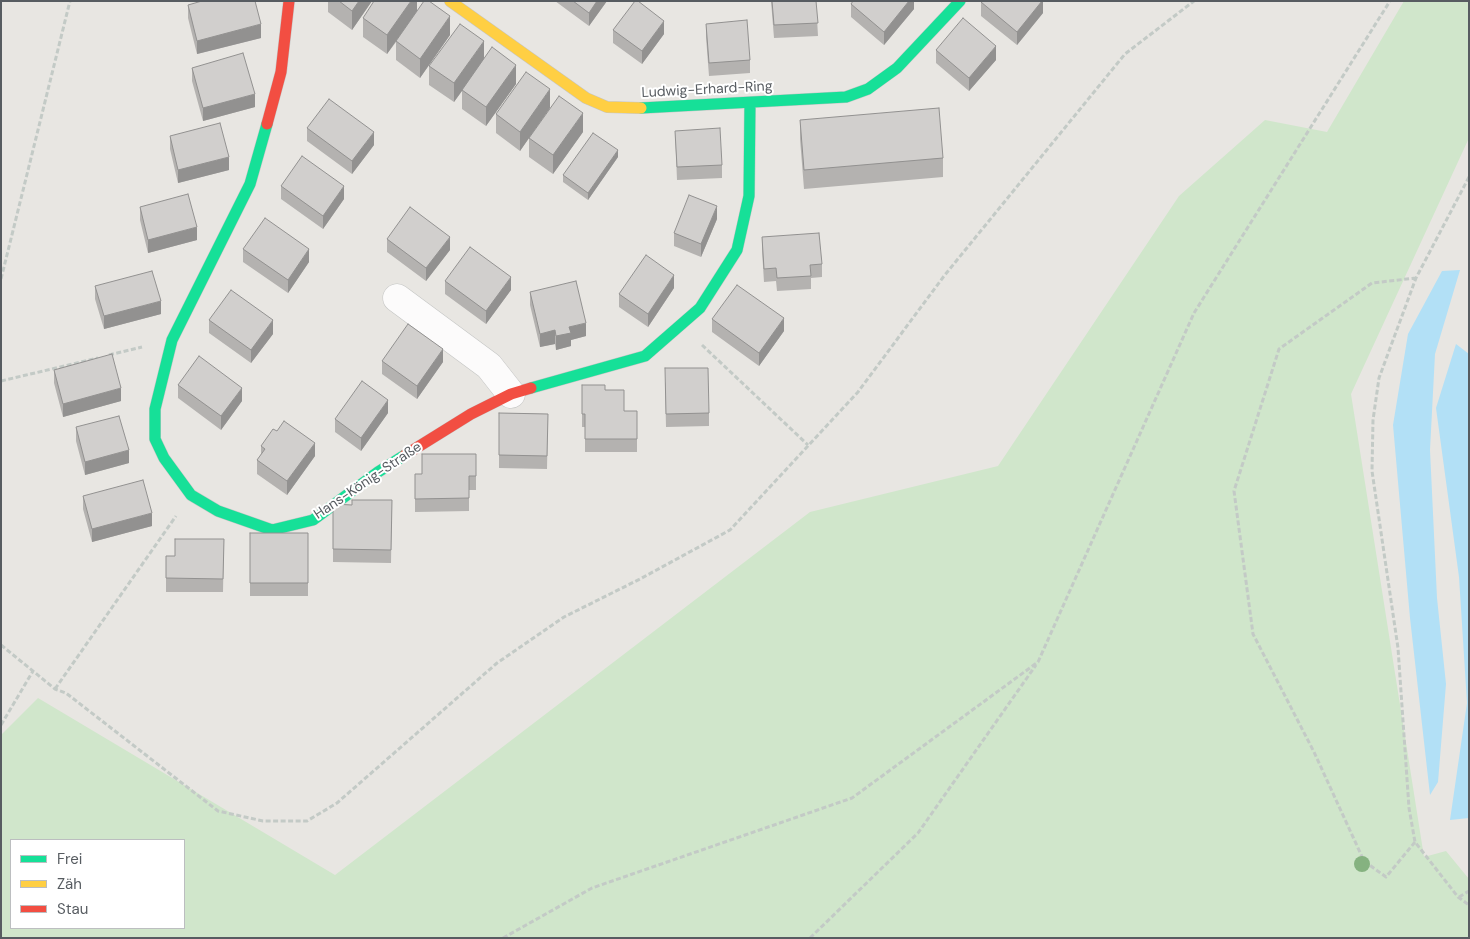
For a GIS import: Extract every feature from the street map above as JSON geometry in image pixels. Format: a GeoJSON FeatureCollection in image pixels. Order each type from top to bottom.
{"type":"FeatureCollection","features":[{"type":"Feature","properties":{"kind":"street","name":"Hans-König-Straße"},"geometry":{"type":"LineString","coordinates":[[289,1],[281,72],[250,184],[172,340],[155,410],[155,439],[164,458],[191,496],[218,512],[272,530],[313,520],[378,472],[471,414],[511,394],[646,356],[681,326],[700,308],[737,250],[749,196],[750,103]]}},
{"type":"Feature","properties":{"kind":"street","name":"Ludwig-Erhard-Ring"},"geometry":{"type":"LineString","coordinates":[[450,1],[586,98],[607,107],[639,108],[846,98],[868,89],[897,68],[960,1]]}},
{"type":"Feature","properties":{"kind":"street"},"geometry":{"type":"LineString","coordinates":[[397,298],[490,366],[511,394]]}},
{"type":"Feature","properties":{"kind":"path"},"geometry":{"type":"LineString","coordinates":[[1,279],[70,1]]}},
{"type":"Feature","properties":{"kind":"path"},"geometry":{"type":"LineString","coordinates":[[1,646],[55,688],[66,693],[218,811],[263,821],[307,821],[337,803],[497,663],[564,617],[730,530],[858,392],[944,276],[1125,54],[1194,1]]}},
{"type":"Feature","properties":{"kind":"path"},"geometry":{"type":"LineString","coordinates":[[810,938],[918,833],[1038,662],[1194,313],[1390,1]]}},
{"type":"Feature","properties":{"kind":"path"},"geometry":{"type":"LineString","coordinates":[[1469,177],[1416,278],[1379,378],[1373,420],[1372,463],[1398,648],[1409,808],[1416,842],[1458,897],[1469,905]]}},
{"type":"Feature","properties":{"kind":"path"},"geometry":{"type":"LineString","coordinates":[[1416,278],[1372,283],[1278,349],[1234,491],[1253,634],[1314,752],[1364,860],[1386,878],[1416,842]]}},
{"type":"Feature","properties":{"kind":"path"},"geometry":{"type":"LineString","coordinates":[[681,326],[808,446]]}},
{"type":"Feature","properties":{"kind":"path"},"geometry":{"type":"LineString","coordinates":[[1,381],[172,340]]}},
{"type":"Feature","properties":{"kind":"path"},"geometry":{"type":"LineString","coordinates":[[55,688],[191,496]]}},
{"type":"Feature","properties":{"kind":"path"},"geometry":{"type":"LineString","coordinates":[[503,938],[592,888],[852,798],[1038,662]]}},
{"type":"Feature","properties":{"kind":"path"},"geometry":{"type":"LineString","coordinates":[[1,725],[32,671]]}},
{"type":"Feature","properties":{"kind":"path"},"geometry":{"type":"LineString","coordinates":[[1458,897],[1469,891]]}},
{"type":"Feature","properties":{"kind":"green space"},"geometry":{"type":"Polygon","coordinates":[[[1404,1],[1469,1],[1469,138],[1351,394],[1424,857],[1446,851],[1469,879],[1469,938],[1,938],[1,735],[38,698],[335,875],[810,512],[998,466],[1179,196],[1265,120],[1327,132],[1404,1]]]}},
{"type":"Feature","properties":{"kind":"water"},"geometry":{"type":"Polygon","coordinates":[[[1460,270],[1435,354],[1430,450],[1437,598],[1446,684],[1438,782],[1430,795],[1410,618],[1393,425],[1408,334],[1442,271],[1460,270]]]}},
{"type":"Feature","properties":{"kind":"water"},"geometry":{"type":"Polygon","coordinates":[[[1456,344],[1469,354],[1469,818],[1450,820],[1467,703],[1459,577],[1436,408],[1456,344]]]}},
{"type":"Feature","properties":{"kind":"building"},"geometry":{"type":"Polygon","coordinates":[[[202,1],[255,1],[261,24],[197,41],[188,5],[202,1]]]}},
{"type":"Feature","properties":{"kind":"building"},"geometry":{"type":"Polygon","coordinates":[[[339,1],[359,1],[352,11],[339,1]]]}},
{"type":"Feature","properties":{"kind":"building"},"geometry":{"type":"Polygon","coordinates":[[[374,1],[411,1],[387,35],[363,18],[374,1]]]}},
{"type":"Feature","properties":{"kind":"building"},"geometry":{"type":"Polygon","coordinates":[[[424,1],[429,1],[450,16],[420,59],[396,41],[424,1]]]}},
{"type":"Feature","properties":{"kind":"building"},"geometry":{"type":"Polygon","coordinates":[[[573,1],[597,1],[589,13],[573,1]]]}},
{"type":"Feature","properties":{"kind":"building"},"geometry":{"type":"Polygon","coordinates":[[[635,1],[638,1],[664,21],[642,51],[613,30],[635,1]]]}},
{"type":"Feature","properties":{"kind":"building"},"geometry":{"type":"Polygon","coordinates":[[[772,1],[816,1],[818,23],[774,25],[772,1]]]}},
{"type":"Feature","properties":{"kind":"building"},"geometry":{"type":"Polygon","coordinates":[[[853,1],[909,1],[884,32],[851,4],[853,1]]]}},
{"type":"Feature","properties":{"kind":"building"},"geometry":{"type":"Polygon","coordinates":[[[982,1],[1042,1],[1017,32],[982,1]]]}},
{"type":"Feature","properties":{"kind":"building"},"geometry":{"type":"Polygon","coordinates":[[[963,18],[996,46],[969,78],[936,50],[963,18]]]}},
{"type":"Feature","properties":{"kind":"building"},"geometry":{"type":"Polygon","coordinates":[[[747,20],[750,60],[709,63],[706,24],[747,20]]]}},
{"type":"Feature","properties":{"kind":"building"},"geometry":{"type":"Polygon","coordinates":[[[460,24],[484,41],[454,83],[429,66],[460,24]]]}},
{"type":"Feature","properties":{"kind":"building"},"geometry":{"type":"Polygon","coordinates":[[[492,47],[516,65],[486,107],[462,90],[492,47]]]}},
{"type":"Feature","properties":{"kind":"building"},"geometry":{"type":"Polygon","coordinates":[[[243,53],[255,94],[203,108],[192,68],[243,53]]]}},
{"type":"Feature","properties":{"kind":"building"},"geometry":{"type":"Polygon","coordinates":[[[526,72],[550,89],[520,132],[496,114],[526,72]]]}},
{"type":"Feature","properties":{"kind":"building"},"geometry":{"type":"Polygon","coordinates":[[[559,96],[583,113],[553,155],[529,138],[559,96]]]}},
{"type":"Feature","properties":{"kind":"building"},"geometry":{"type":"Polygon","coordinates":[[[329,99],[374,132],[352,161],[307,128],[329,99]]]}},
{"type":"Feature","properties":{"kind":"building"},"geometry":{"type":"Polygon","coordinates":[[[939,108],[943,158],[804,170],[800,120],[939,108]]]}},
{"type":"Feature","properties":{"kind":"building"},"geometry":{"type":"Polygon","coordinates":[[[220,123],[229,157],[178,170],[170,136],[220,123]]]}},
{"type":"Feature","properties":{"kind":"building"},"geometry":{"type":"Polygon","coordinates":[[[720,128],[722,165],[677,167],[675,131],[720,128]]]}},
{"type":"Feature","properties":{"kind":"building"},"geometry":{"type":"Polygon","coordinates":[[[593,133],[618,150],[588,193],[563,175],[593,133]]]}},
{"type":"Feature","properties":{"kind":"building"},"geometry":{"type":"Polygon","coordinates":[[[302,156],[344,186],[323,216],[281,186],[302,156]]]}},
{"type":"Feature","properties":{"kind":"building"},"geometry":{"type":"Polygon","coordinates":[[[188,194],[197,227],[148,240],[140,207],[188,194]]]}},
{"type":"Feature","properties":{"kind":"building"},"geometry":{"type":"Polygon","coordinates":[[[689,195],[717,206],[701,244],[674,233],[689,195]]]}},
{"type":"Feature","properties":{"kind":"building"},"geometry":{"type":"Polygon","coordinates":[[[410,207],[450,237],[426,268],[387,239],[410,207]]]}},
{"type":"Feature","properties":{"kind":"building"},"geometry":{"type":"Polygon","coordinates":[[[265,218],[309,249],[288,280],[243,249],[265,218]]]}},
{"type":"Feature","properties":{"kind":"building"},"geometry":{"type":"Polygon","coordinates":[[[819,233],[822,264],[810,265],[811,276],[777,278],[776,268],[764,269],[762,237],[819,233]]]}},
{"type":"Feature","properties":{"kind":"building"},"geometry":{"type":"Polygon","coordinates":[[[470,247],[511,277],[486,311],[445,281],[470,247]]]}},
{"type":"Feature","properties":{"kind":"building"},"geometry":{"type":"Polygon","coordinates":[[[646,255],[674,275],[648,314],[619,294],[646,255]]]}},
{"type":"Feature","properties":{"kind":"building"},"geometry":{"type":"Polygon","coordinates":[[[152,271],[161,301],[104,316],[95,286],[152,271]]]}},
{"type":"Feature","properties":{"kind":"building"},"geometry":{"type":"Polygon","coordinates":[[[576,281],[586,323],[569,327],[571,333],[556,336],[555,330],[540,334],[530,292],[576,281]]]}},
{"type":"Feature","properties":{"kind":"building"},"geometry":{"type":"Polygon","coordinates":[[[737,285],[784,318],[759,353],[712,319],[737,285]]]}},
{"type":"Feature","properties":{"kind":"building"},"geometry":{"type":"Polygon","coordinates":[[[231,290],[273,320],[251,350],[209,320],[231,290]]]}},
{"type":"Feature","properties":{"kind":"building"},"geometry":{"type":"Polygon","coordinates":[[[408,324],[443,349],[417,386],[382,361],[408,324]]]}},
{"type":"Feature","properties":{"kind":"building"},"geometry":{"type":"Polygon","coordinates":[[[112,354],[121,388],[63,404],[54,370],[112,354]]]}},
{"type":"Feature","properties":{"kind":"building"},"geometry":{"type":"Polygon","coordinates":[[[199,356],[242,388],[221,416],[178,385],[199,356]]]}},
{"type":"Feature","properties":{"kind":"building"},"geometry":{"type":"Polygon","coordinates":[[[665,368],[708,368],[709,413],[666,414],[665,368]]]}},
{"type":"Feature","properties":{"kind":"building"},"geometry":{"type":"Polygon","coordinates":[[[362,381],[388,400],[361,438],[335,419],[362,381]]]}},
{"type":"Feature","properties":{"kind":"building"},"geometry":{"type":"Polygon","coordinates":[[[582,385],[605,385],[605,390],[624,390],[624,411],[637,411],[637,439],[585,439],[585,414],[582,414],[582,385]]]}},
{"type":"Feature","properties":{"kind":"building"},"geometry":{"type":"Polygon","coordinates":[[[499,413],[548,414],[547,456],[499,455],[499,413]]]}},
{"type":"Feature","properties":{"kind":"building"},"geometry":{"type":"Polygon","coordinates":[[[119,416],[129,450],[85,462],[76,427],[119,416]]]}},
{"type":"Feature","properties":{"kind":"building"},"geometry":{"type":"Polygon","coordinates":[[[284,421],[315,443],[287,481],[257,460],[265,449],[261,446],[273,429],[277,431],[284,421]]]}},
{"type":"Feature","properties":{"kind":"building"},"geometry":{"type":"Polygon","coordinates":[[[422,454],[476,454],[476,476],[469,476],[469,498],[415,499],[415,474],[422,474],[422,454]]]}},
{"type":"Feature","properties":{"kind":"building"},"geometry":{"type":"Polygon","coordinates":[[[143,480],[152,513],[92,529],[83,496],[143,480]]]}},
{"type":"Feature","properties":{"kind":"building"},"geometry":{"type":"Polygon","coordinates":[[[352,500],[392,500],[391,550],[333,549],[333,504],[352,505],[352,500]]]}},
{"type":"Feature","properties":{"kind":"building"},"geometry":{"type":"Polygon","coordinates":[[[250,533],[308,533],[308,583],[250,583],[250,533]]]}},
{"type":"Feature","properties":{"kind":"building"},"geometry":{"type":"Polygon","coordinates":[[[175,539],[224,539],[223,579],[166,578],[166,556],[175,556],[175,539]]]}},
{"type":"Feature","properties":{"kind":"traffic: fast"},"geometry":{"type":"LineString","coordinates":[[641,108],[846,97],[868,89],[897,68],[960,1]]}},
{"type":"Feature","properties":{"kind":"traffic: fast"},"geometry":{"type":"LineString","coordinates":[[531,388],[645,356],[700,308],[737,250],[749,196],[750,103]]}},
{"type":"Feature","properties":{"kind":"traffic: fast"},"geometry":{"type":"LineString","coordinates":[[267,124],[250,184],[172,340],[155,409],[155,439],[164,458],[191,495],[218,511],[272,530],[313,520],[378,472],[405,455]]}},
{"type":"Feature","properties":{"kind":"traffic: slow"},"geometry":{"type":"LineString","coordinates":[[450,1],[586,98],[607,107],[641,108]]}},
{"type":"Feature","properties":{"kind":"traffic: jam"},"geometry":{"type":"LineString","coordinates":[[267,124],[281,72],[289,1]]}},
{"type":"Feature","properties":{"kind":"traffic: jam"},"geometry":{"type":"LineString","coordinates":[[405,455],[471,414],[511,394],[531,388]]}}]}
